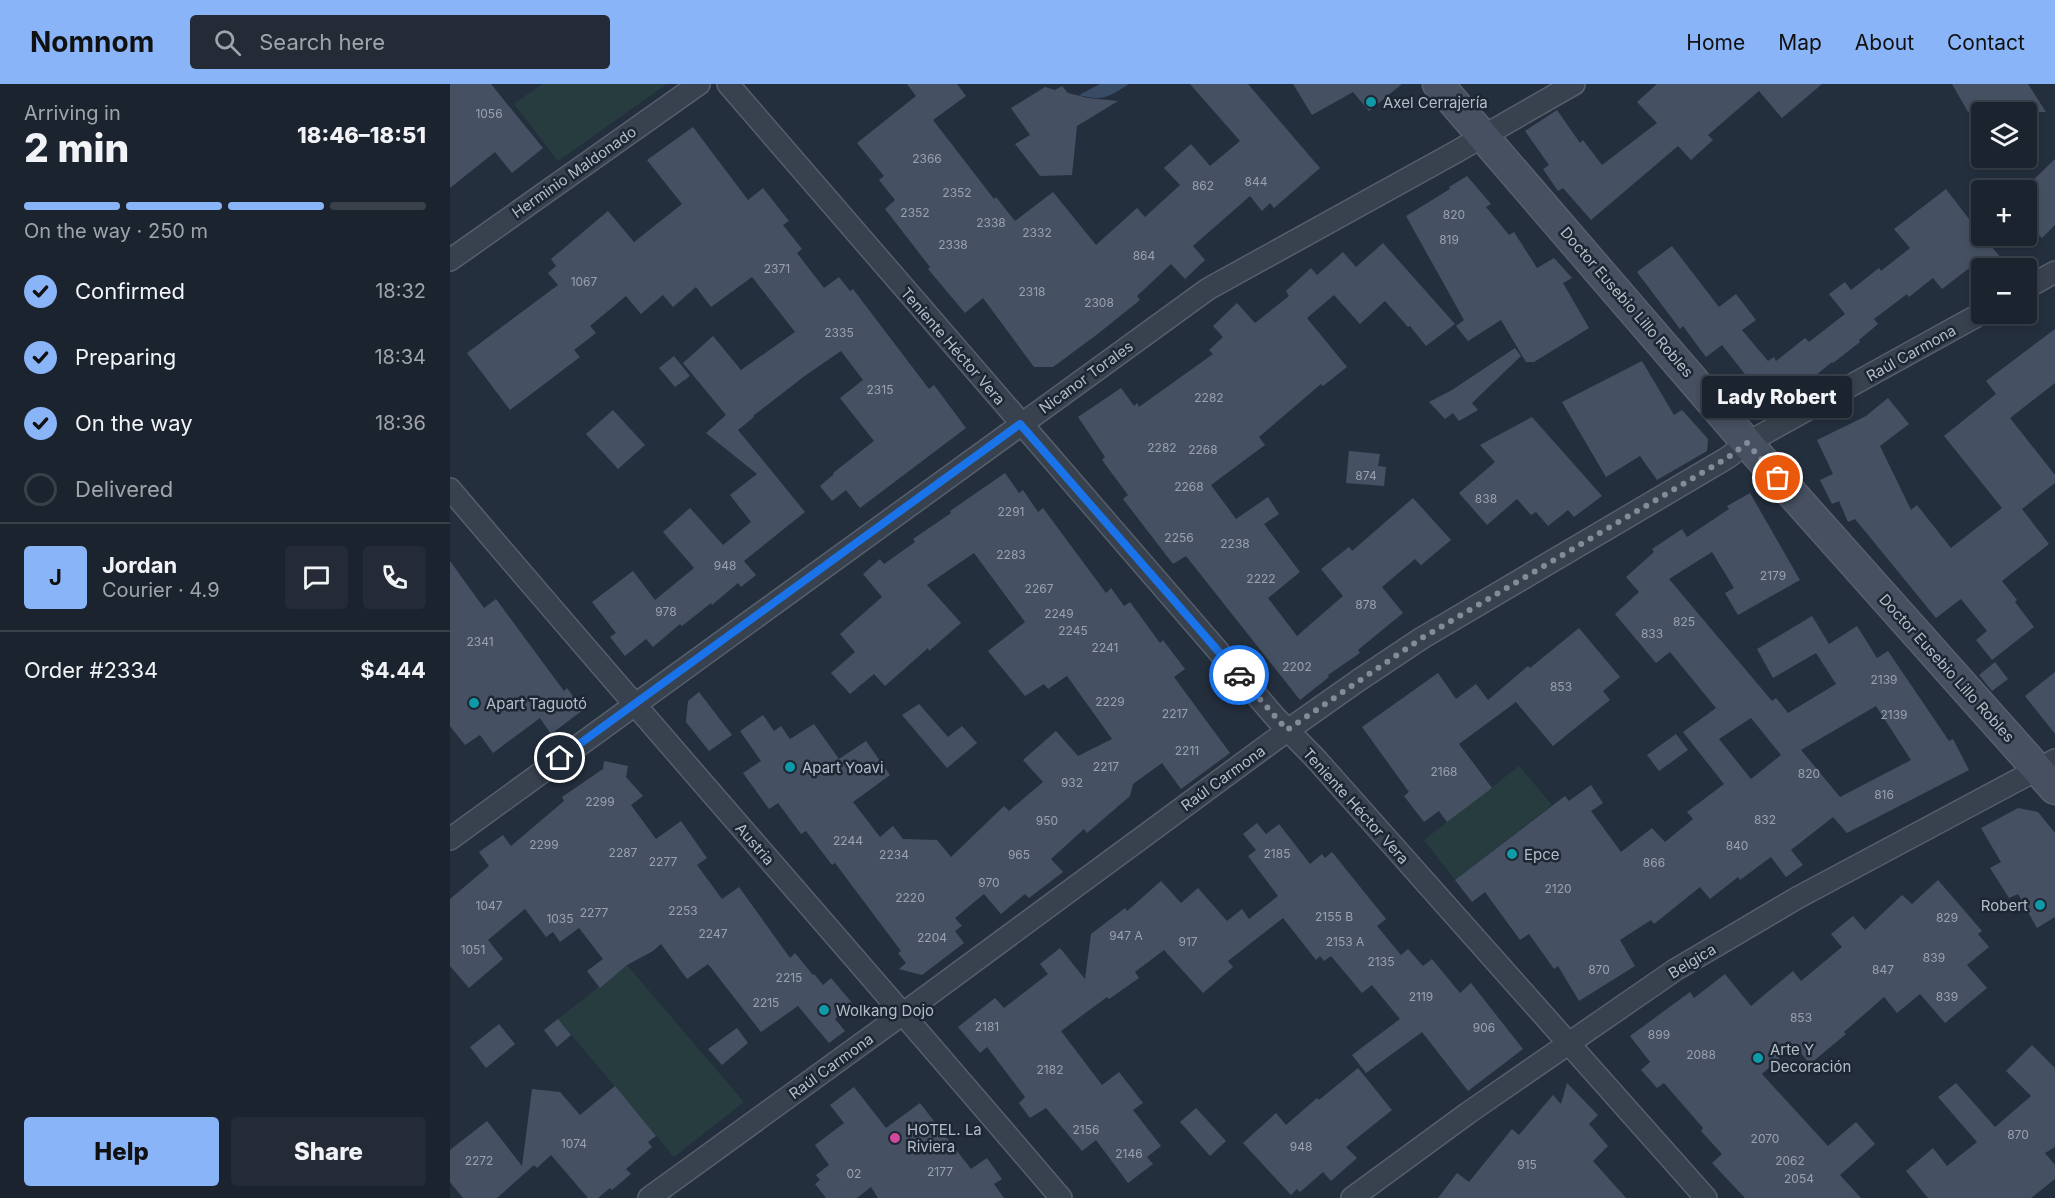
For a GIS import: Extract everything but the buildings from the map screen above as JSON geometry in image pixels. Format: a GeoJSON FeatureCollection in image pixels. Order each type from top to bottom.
{"type":"FeatureCollection","features":[{"type":"Feature","properties":{"kind":"main road","name":"Doctor Eusebio Lillo Robles"},"geometry":{"type":"LineString","coordinates":[[1438,84],[1747,443],[2049,773]]}},
{"type":"Feature","properties":{"kind":"street","name":"Herminio Maldonado"},"geometry":{"type":"LineString","coordinates":[[450,260],[699,84]]}},
{"type":"Feature","properties":{"kind":"street","name":"Teniente Héctor Vera"},"geometry":{"type":"LineString","coordinates":[[728,84],[1287,730],[1706,1198]]}},
{"type":"Feature","properties":{"kind":"street","name":"Nicanor Torales"},"geometry":{"type":"LineString","coordinates":[[450,839],[1208,289],[1485,136],[1574,84]]}},
{"type":"Feature","properties":{"kind":"street"},"geometry":{"type":"LineString","coordinates":[[2037,282],[2055,272]]}},
{"type":"Feature","properties":{"kind":"street","name":"Raúl Carmona"},"geometry":{"type":"LineString","coordinates":[[649,1198],[1287,730],[1422,638],[1727,458],[1747,443],[1971,319]]}},
{"type":"Feature","properties":{"kind":"street","name":"Austria"},"geometry":{"type":"LineString","coordinates":[[450,489],[904,1013],[1061,1198]]}},
{"type":"Feature","properties":{"kind":"street","name":"Belgica"},"geometry":{"type":"LineString","coordinates":[[1352,1198],[1468,1113],[1676,970],[1797,898],[2049,773]]}},
{"type":"Feature","properties":{"kind":"green space"},"geometry":{"type":"Polygon","coordinates":[[[542,84],[667,84],[558,161],[514,104],[542,84]]]}},
{"type":"Feature","properties":{"kind":"green space"},"geometry":{"type":"Polygon","coordinates":[[[1519,766],[1552,805],[1455,880],[1424,840],[1519,766]]]}},
{"type":"Feature","properties":{"kind":"green space"},"geometry":{"type":"Polygon","coordinates":[[[627,965],[744,1102],[674,1157],[558,1019],[627,965]]]}},
{"type":"Feature","properties":{"kind":"water"},"geometry":{"type":"Polygon","coordinates":[[[1100,84],[1129,84],[1106,97],[1094,98],[1079,95],[1100,84]]]}},
{"type":"Feature","properties":{"kind":"way so far"},"geometry":{"type":"LineString","coordinates":[[1239,675],[1287,730],[1422,638],[1727,458],[1747,443],[1778,478]]}},
{"type":"Feature","properties":{"kind":"place","name":"Axel Cerrajería"},"geometry":{"type":"Point","coordinates":[1371,102]}},
{"type":"Feature","properties":{"kind":"place","name":"Lady Robert"},"geometry":{"type":"Point","coordinates":[1778,478]}},
{"type":"Feature","properties":{"kind":"place","name":"Apart Taguotó"},"geometry":{"type":"Point","coordinates":[474,703]}},
{"type":"Feature","properties":{"kind":"place","name":"Apart Yoavi"},"geometry":{"type":"Point","coordinates":[790,767]}},
{"type":"Feature","properties":{"kind":"place","name":"Epce"},"geometry":{"type":"Point","coordinates":[1512,854]}},
{"type":"Feature","properties":{"kind":"place","name":"Robert"},"geometry":{"type":"Point","coordinates":[2040,905]}},
{"type":"Feature","properties":{"kind":"place","name":"Wolkang Dojo"},"geometry":{"type":"Point","coordinates":[824,1010]}},
{"type":"Feature","properties":{"kind":"place","name":"Arte Y Decoración"},"geometry":{"type":"Point","coordinates":[1758,1058]}},
{"type":"Feature","properties":{"kind":"place","name":"HOTEL. La Riviera"},"geometry":{"type":"Point","coordinates":[895,1138]}},
{"type":"Feature","properties":{"kind":"route"},"geometry":{"type":"LineString","coordinates":[[560,758],[1020,424],[1239,675]]}}]}
